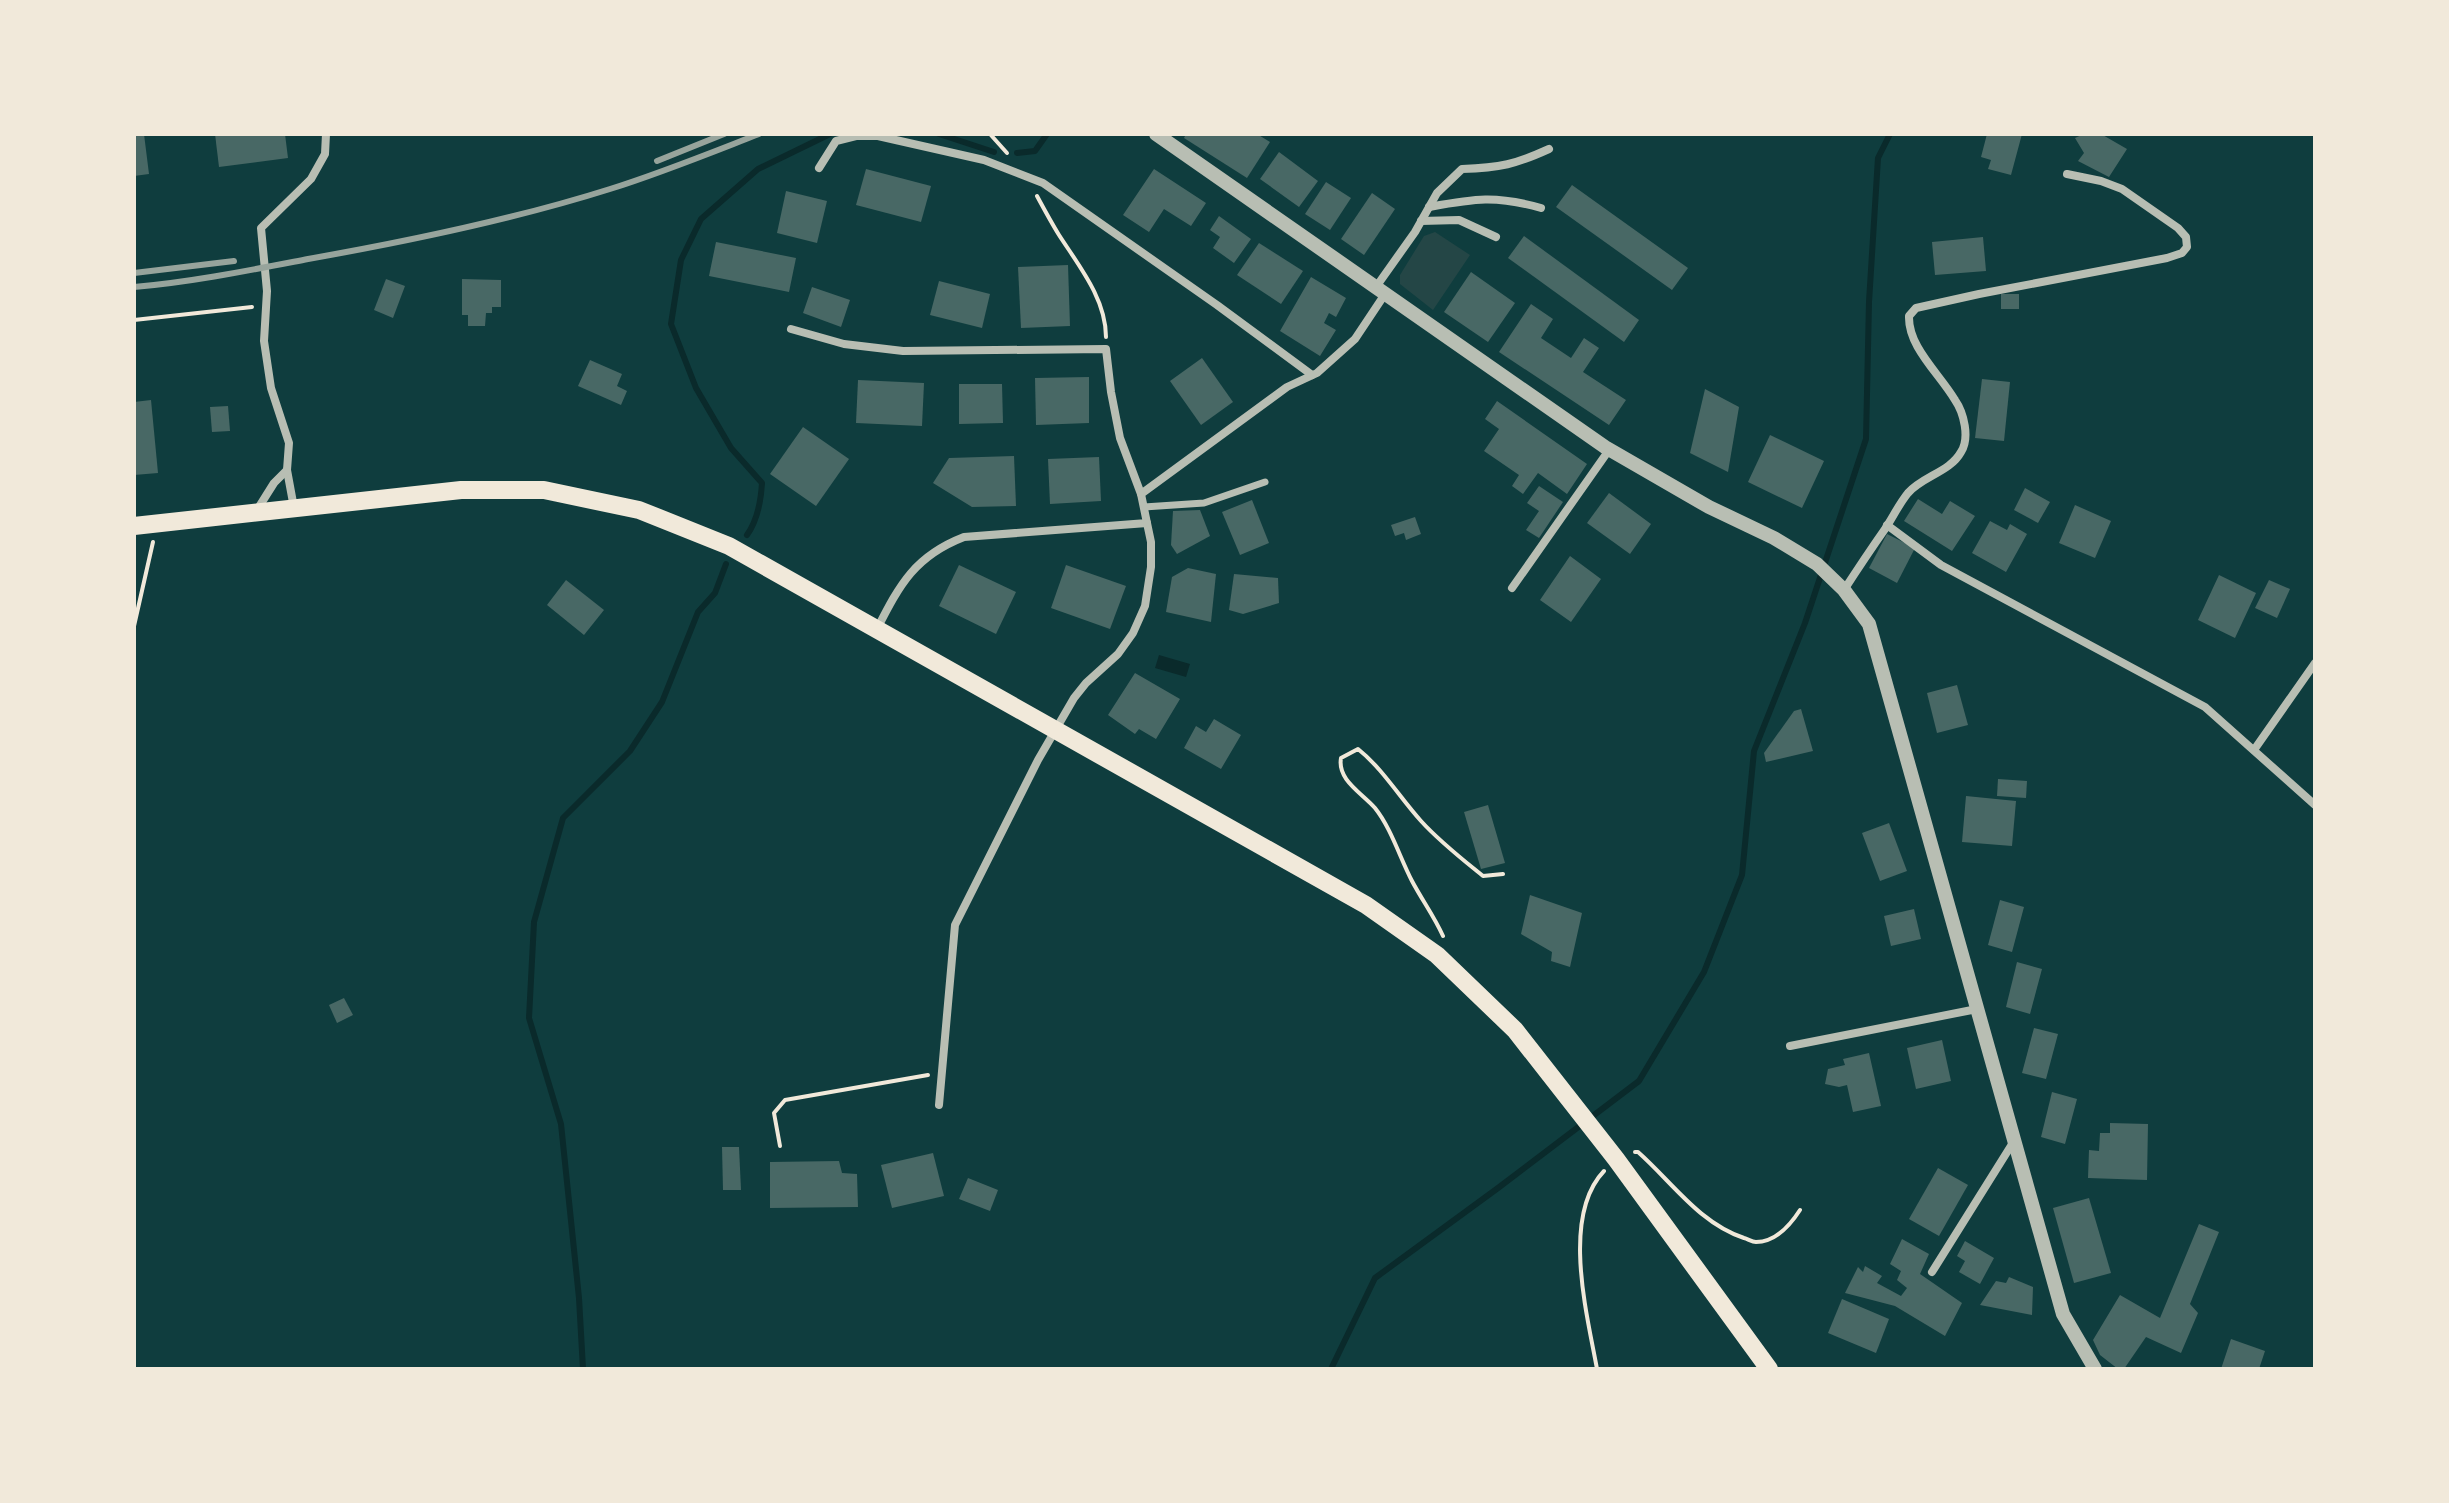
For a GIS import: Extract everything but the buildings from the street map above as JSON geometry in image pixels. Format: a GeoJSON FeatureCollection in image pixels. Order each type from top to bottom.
{"type":"FeatureCollection","features":[{"type":"Feature","properties":{"kind":"main road"},"geometry":{"type":"LineString","coordinates":[[134,526],[461,490],[544,490],[639,510],[729,546],[1366,905],[1437,955],[1515,1030],[1616,1159],[1769,1369]]}},
{"type":"Feature","properties":{"kind":"street"},"geometry":{"type":"LineString","coordinates":[[295,509],[287,470],[289,443],[271,388],[264,341],[266,305],[261,228],[311,179],[325,154],[326,134]]}},
{"type":"Feature","properties":{"kind":"street"},"geometry":{"type":"LineString","coordinates":[[1156,134],[1609,450],[1817,564],[1869,624],[2063,1314],[2095,1369]]}},
{"type":"Feature","properties":{"kind":"street"},"geometry":{"type":"LineString","coordinates":[[819,168],[836,141],[856,136],[878,136],[984,160],[1043,183],[1312,375]]}},
{"type":"Feature","properties":{"kind":"street"},"geometry":{"type":"LineString","coordinates":[[1141,494],[1287,387],[1312,375],[1355,339],[1437,193],[1462,169],[1491,168],[1520,162],[1549,149]]}},
{"type":"Feature","properties":{"kind":"street"},"geometry":{"type":"LineString","coordinates":[[1838,585],[1887,525],[1910,490],[1952,463],[1965,442],[1958,403],[1917,346],[1909,329],[1909,316],[1916,308],[2167,258],[2182,253],[2187,247],[2186,237],[2178,228],[2122,189],[2067,174]]}},
{"type":"Feature","properties":{"kind":"street"},"geometry":{"type":"LineString","coordinates":[[1429,207],[1484,198],[1517,201],[1541,208]]}},
{"type":"Feature","properties":{"kind":"street"},"geometry":{"type":"LineString","coordinates":[[1421,221],[1459,220],[1496,237]]}},
{"type":"Feature","properties":{"kind":"street"},"geometry":{"type":"LineString","coordinates":[[791,329],[844,344],[903,351],[1106,349],[1120,438],[1141,494],[1151,542],[1145,606],[1133,633],[1118,654],[1074,698],[1038,760],[955,925],[939,1105]]}},
{"type":"Feature","properties":{"kind":"street"},"geometry":{"type":"LineString","coordinates":[[1512,588],[1609,450]]}},
{"type":"Feature","properties":{"kind":"street"},"geometry":{"type":"LineString","coordinates":[[255,513],[274,483],[287,470]]}},
{"type":"Feature","properties":{"kind":"street"},"geometry":{"type":"LineString","coordinates":[[1144,507],[1204,503],[1265,482]]}},
{"type":"Feature","properties":{"kind":"street"},"geometry":{"type":"LineString","coordinates":[[877,630],[911,570],[948,543],[964,537],[1147,523]]}},
{"type":"Feature","properties":{"kind":"street"},"geometry":{"type":"LineString","coordinates":[[1887,525],[1941,565],[2205,707],[2315,805]]}},
{"type":"Feature","properties":{"kind":"street"},"geometry":{"type":"LineString","coordinates":[[2254,750],[2315,663]]}},
{"type":"Feature","properties":{"kind":"street"},"geometry":{"type":"LineString","coordinates":[[1790,1046],[1977,1009]]}},
{"type":"Feature","properties":{"kind":"street"},"geometry":{"type":"LineString","coordinates":[[1932,1272],[2014,1140]]}},
{"type":"Feature","properties":{"kind":"path"},"geometry":{"type":"LineString","coordinates":[[990,134],[1027,177],[1056,231],[1092,287],[1106,323],[1106,349]]}},
{"type":"Feature","properties":{"kind":"path"},"geometry":{"type":"LineString","coordinates":[[134,320],[266,305]]}},
{"type":"Feature","properties":{"kind":"path"},"geometry":{"type":"LineString","coordinates":[[134,626],[157,524]]}},
{"type":"Feature","properties":{"kind":"path"},"geometry":{"type":"LineString","coordinates":[[1437,955],[1446,943],[1436,919],[1414,884],[1376,809],[1339,768],[1341,758],[1358,749],[1370,758],[1422,822],[1454,853],[1483,876],[1503,874]]}},
{"type":"Feature","properties":{"kind":"path"},"geometry":{"type":"LineString","coordinates":[[780,1146],[774,1113],[785,1100],[942,1072]]}},
{"type":"Feature","properties":{"kind":"path"},"geometry":{"type":"LineString","coordinates":[[1597,1369],[1584,1298],[1580,1227],[1594,1182],[1616,1159],[1638,1152],[1661,1172],[1688,1203],[1729,1233],[1757,1242],[1779,1234],[1800,1210]]}},
{"type":"Feature","properties":{"kind":"shaded area"},"geometry":{"type":"Polygon","coordinates":[[[1435,232],[1470,255],[1433,310],[1400,284],[1400,275],[1424,236],[1435,232]]]}},
{"type":"Feature","properties":{"kind":"shaded area"},"geometry":{"type":"Polygon","coordinates":[[[1159,655],[1190,664],[1186,677],[1155,668],[1159,655]]]}},
{"type":"Feature","properties":{"kind":"waterway"},"geometry":{"type":"LineString","coordinates":[[747,535],[758,510],[762,483],[731,448],[696,388],[671,324],[681,260],[701,219],[758,169],[830,134]]}},
{"type":"Feature","properties":{"kind":"waterway"},"geometry":{"type":"LineString","coordinates":[[939,134],[994,152]]}},
{"type":"Feature","properties":{"kind":"waterway"},"geometry":{"type":"LineString","coordinates":[[1017,153],[1035,151],[1047,134]]}},
{"type":"Feature","properties":{"kind":"waterway"},"geometry":{"type":"LineString","coordinates":[[1331,1369],[1375,1278],[1639,1081],[1704,972],[1742,875],[1754,751],[1805,623],[1866,439],[1869,302],[1878,158],[1890,134]]}},
{"type":"Feature","properties":{"kind":"waterway"},"geometry":{"type":"LineString","coordinates":[[583,1369],[561,1124],[529,1018],[534,922],[563,818],[630,751],[662,702],[698,612],[715,593],[726,564]]}},
{"type":"Feature","properties":{"kind":"railway"},"geometry":{"type":"LineString","coordinates":[[657,161],[724,134]]}},
{"type":"Feature","properties":{"kind":"railway"},"geometry":{"type":"LineString","coordinates":[[134,287],[243,271],[498,220],[629,183],[759,134]]}},
{"type":"Feature","properties":{"kind":"railway"},"geometry":{"type":"LineString","coordinates":[[134,273],[234,261]]}}]}
